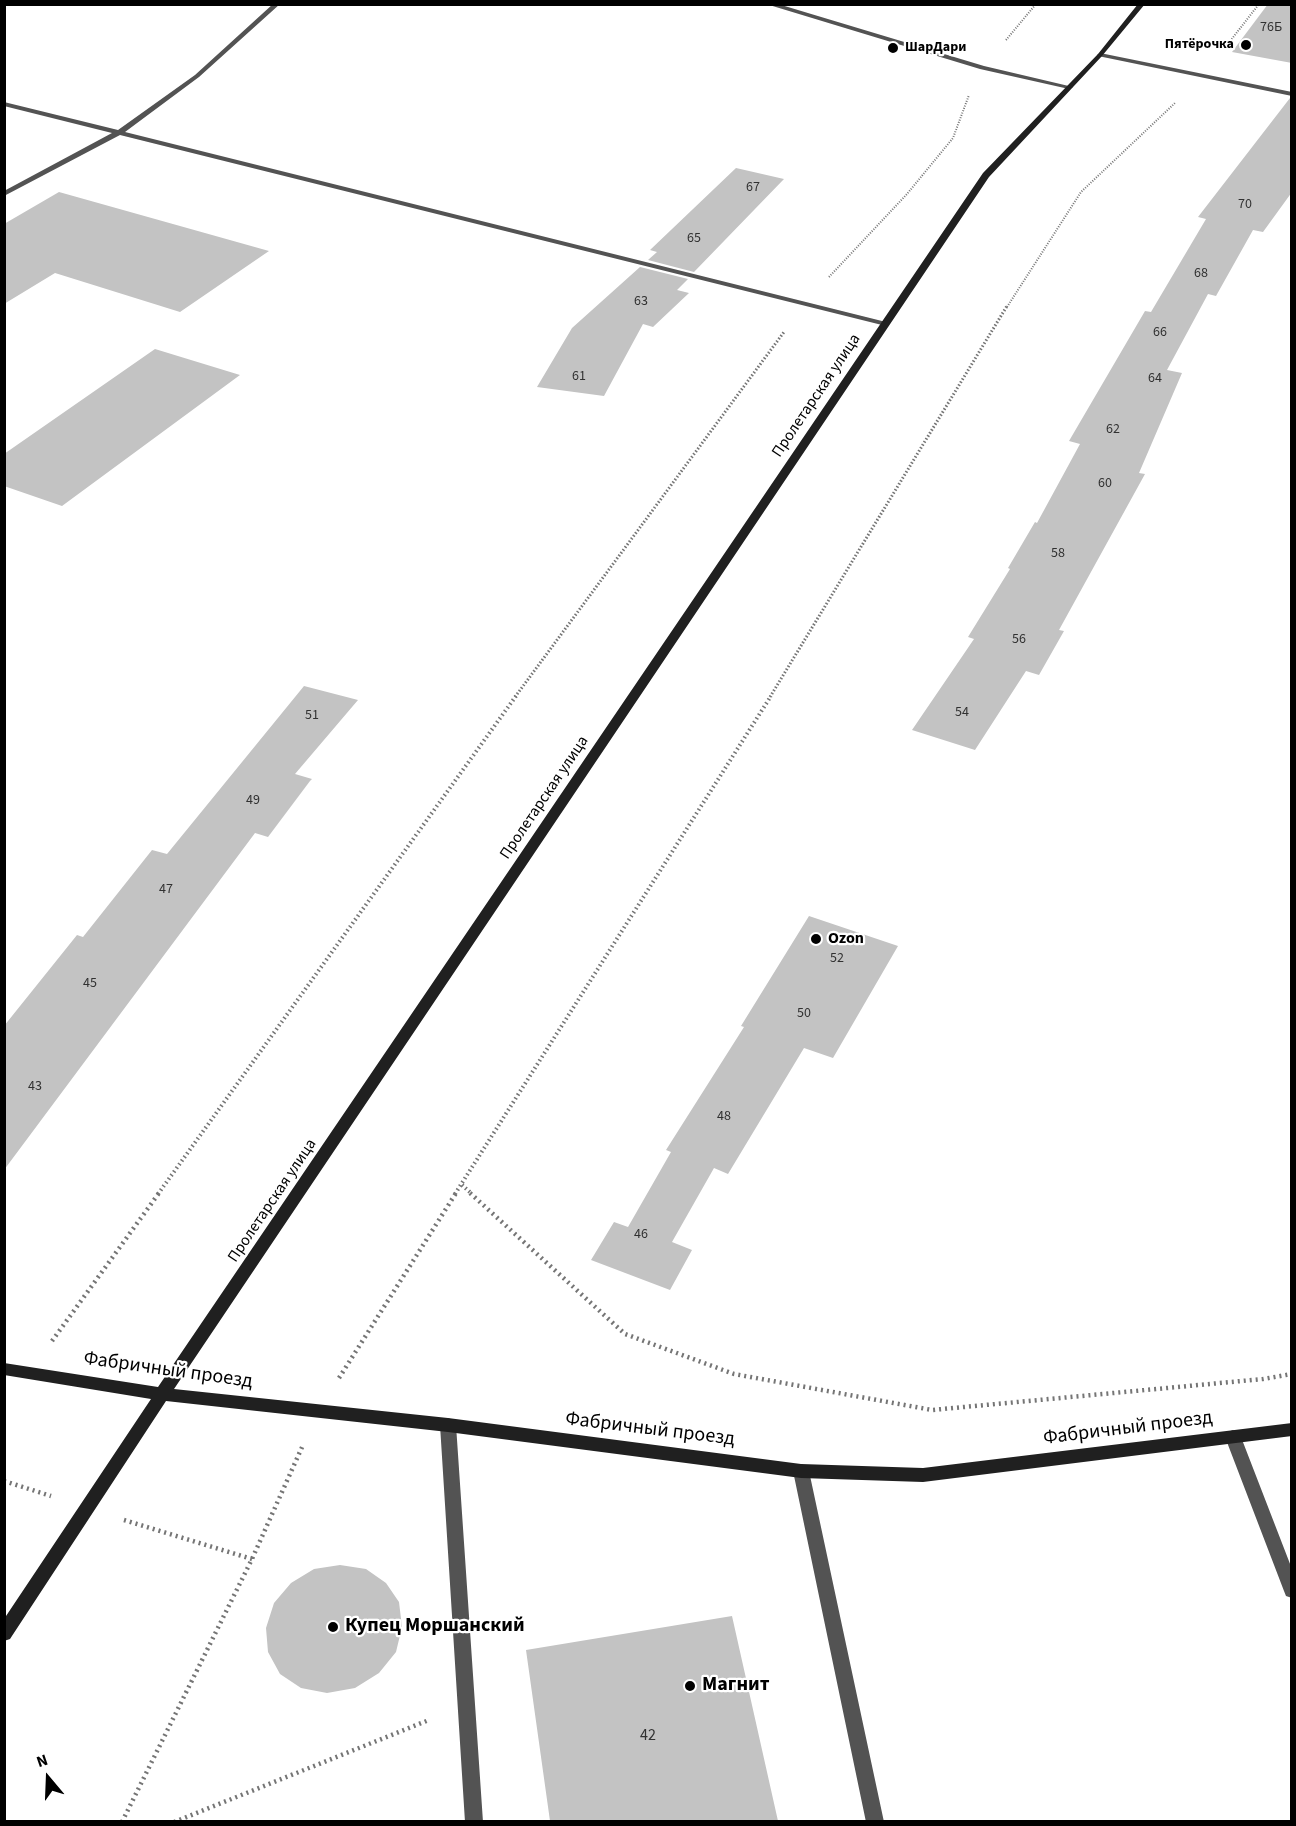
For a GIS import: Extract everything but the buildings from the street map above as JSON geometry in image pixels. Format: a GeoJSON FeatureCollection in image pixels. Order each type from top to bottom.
{"type":"FeatureCollection","features":[{"type":"Feature","properties":{"kind":"main road","name":"Пролетарская улица"},"geometry":{"type":"LineString","coordinates":[[4,1634],[162,1394],[986,175],[1100,55],[1142,4]]}},
{"type":"Feature","properties":{"kind":"main road","name":"Фабричный проезд"},"geometry":{"type":"LineString","coordinates":[[4,1369],[162,1394],[448,1425],[801,1471],[923,1476],[1292,1429]]}},
{"type":"Feature","properties":{"kind":"street"},"geometry":{"type":"LineString","coordinates":[[4,194],[120,132],[197,76],[277,4]]}},
{"type":"Feature","properties":{"kind":"street"},"geometry":{"type":"LineString","coordinates":[[769,4],[982,68],[1069,87]]}},
{"type":"Feature","properties":{"kind":"street"},"geometry":{"type":"LineString","coordinates":[[1100,55],[1291,94]]}},
{"type":"Feature","properties":{"kind":"street"},"geometry":{"type":"LineString","coordinates":[[4,104],[886,322]]}},
{"type":"Feature","properties":{"kind":"street"},"geometry":{"type":"LineString","coordinates":[[448,1425],[474,1821]]}},
{"type":"Feature","properties":{"kind":"street"},"geometry":{"type":"LineString","coordinates":[[1233,1437],[1292,1591]]}},
{"type":"Feature","properties":{"kind":"street"},"geometry":{"type":"LineString","coordinates":[[801,1471],[875,1821]]}},
{"type":"Feature","properties":{"kind":"path"},"geometry":{"type":"LineString","coordinates":[[29,1372],[495,725],[806,303],[907,194],[953,138],[978,73],[1036,4]]}},
{"type":"Feature","properties":{"kind":"path"},"geometry":{"type":"LineString","coordinates":[[122,1821],[252,1559],[318,1411],[798,653],[995,326],[1081,192],[1203,76],[1259,4]]}},
{"type":"Feature","properties":{"kind":"path"},"geometry":{"type":"LineString","coordinates":[[462,1185],[625,1334],[734,1374],[932,1410],[1251,1380],[1292,1374]]}},
{"type":"Feature","properties":{"kind":"path"},"geometry":{"type":"LineString","coordinates":[[4,1481],[252,1559]]}},
{"type":"Feature","properties":{"kind":"path"},"geometry":{"type":"LineString","coordinates":[[174,1821],[466,1706]]}},
{"type":"Feature","properties":{"kind":"place","name":"Пятёрочка"},"geometry":{"type":"Point","coordinates":[1246,45]}},
{"type":"Feature","properties":{"kind":"place","name":"ШарДари"},"geometry":{"type":"Point","coordinates":[893,48]}},
{"type":"Feature","properties":{"kind":"place","name":"Ozon"},"geometry":{"type":"Point","coordinates":[816,939]}},
{"type":"Feature","properties":{"kind":"place","name":"Купец Моршанский"},"geometry":{"type":"Point","coordinates":[333,1627]}},
{"type":"Feature","properties":{"kind":"place","name":"Магнит"},"geometry":{"type":"Point","coordinates":[690,1686]}}]}
